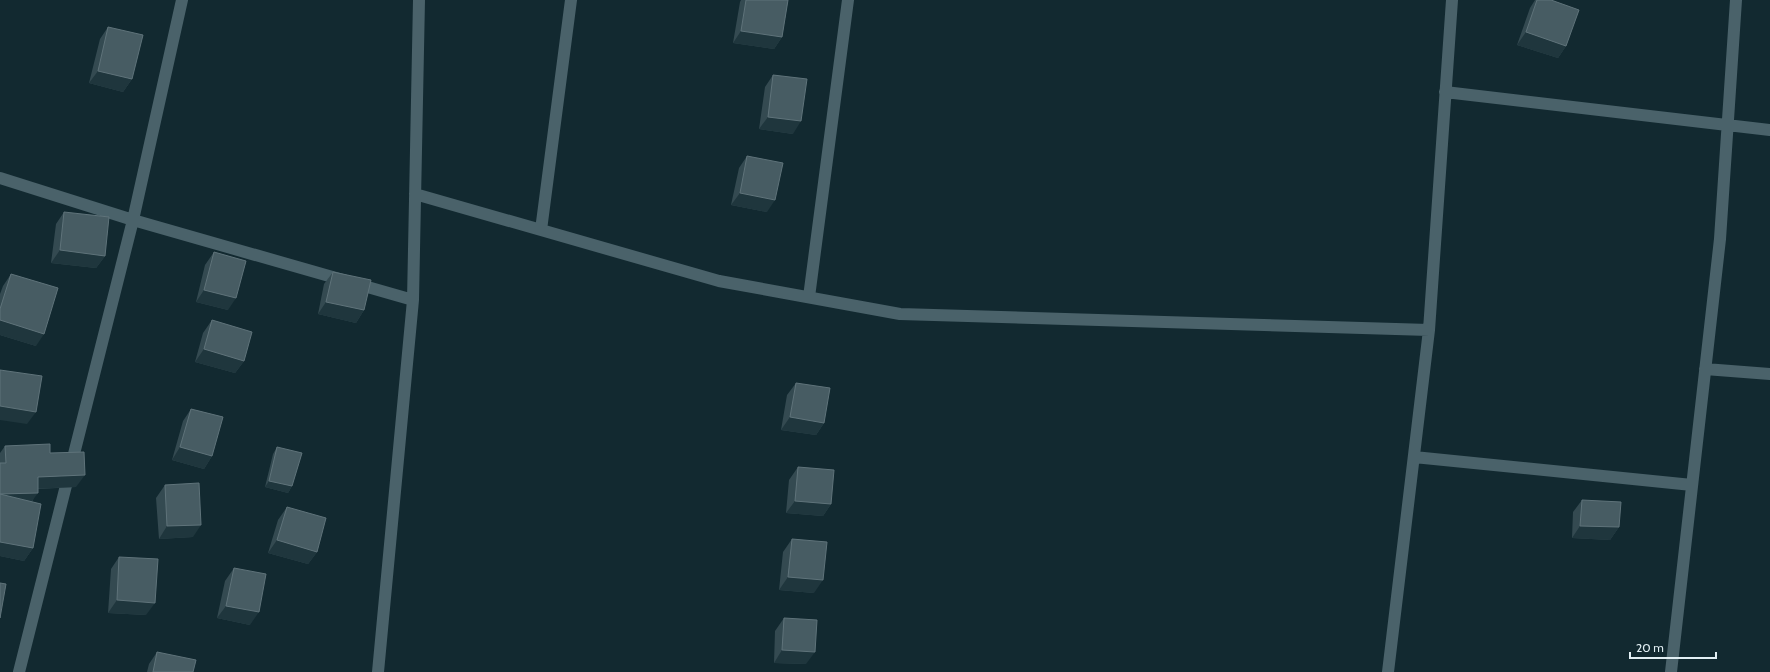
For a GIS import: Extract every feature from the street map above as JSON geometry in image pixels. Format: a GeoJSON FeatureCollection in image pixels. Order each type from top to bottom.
{"type":"FeatureCollection","features":[{"type":"Feature","properties":{"kind":"street"},"geometry":{"type":"LineString","coordinates":[[19,672],[132,220],[182,0]]}},
{"type":"Feature","properties":{"kind":"street"},"geometry":{"type":"LineString","coordinates":[[378,672],[413,300],[419,0]]}},
{"type":"Feature","properties":{"kind":"street"},"geometry":{"type":"LineString","coordinates":[[541,230],[571,0]]}},
{"type":"Feature","properties":{"kind":"street"},"geometry":{"type":"LineString","coordinates":[[809,297],[848,0]]}},
{"type":"Feature","properties":{"kind":"street"},"geometry":{"type":"LineString","coordinates":[[1388,672],[1429,330],[1452,0]]}},
{"type":"Feature","properties":{"kind":"street"},"geometry":{"type":"LineString","coordinates":[[1671,672],[1720,239],[1736,0]]}},
{"type":"Feature","properties":{"kind":"street"},"geometry":{"type":"LineString","coordinates":[[1445,92],[1770,130]]}},
{"type":"Feature","properties":{"kind":"street"},"geometry":{"type":"LineString","coordinates":[[0,178],[132,220],[413,300]]}},
{"type":"Feature","properties":{"kind":"street"},"geometry":{"type":"LineString","coordinates":[[415,194],[719,281],[900,314],[1429,330]]}},
{"type":"Feature","properties":{"kind":"street"},"geometry":{"type":"LineString","coordinates":[[1705,369],[1770,374]]}},
{"type":"Feature","properties":{"kind":"street"},"geometry":{"type":"LineString","coordinates":[[1414,457],[1692,485]]}},
{"type":"Feature","properties":{"kind":"building"},"geometry":{"type":"Polygon","coordinates":[[[746,0],[788,0],[782,37],[741,31],[746,0]]]}},
{"type":"Feature","properties":{"kind":"building"},"geometry":{"type":"Polygon","coordinates":[[[1537,0],[1551,0],[1579,10],[1566,46],[1526,32],[1537,0]]]}},
{"type":"Feature","properties":{"kind":"building"},"geometry":{"type":"Polygon","coordinates":[[[108,27],[143,35],[132,79],[98,71],[108,27]]]}},
{"type":"Feature","properties":{"kind":"building"},"geometry":{"type":"Polygon","coordinates":[[[773,75],[807,79],[801,121],[768,117],[773,75]]]}},
{"type":"Feature","properties":{"kind":"building"},"geometry":{"type":"Polygon","coordinates":[[[747,156],[783,163],[775,200],[740,193],[747,156]]]}},
{"type":"Feature","properties":{"kind":"building"},"geometry":{"type":"Polygon","coordinates":[[[64,212],[109,217],[105,256],[60,250],[64,212]]]}},
{"type":"Feature","properties":{"kind":"building"},"geometry":{"type":"Polygon","coordinates":[[[214,252],[246,261],[236,298],[204,290],[214,252]]]}},
{"type":"Feature","properties":{"kind":"building"},"geometry":{"type":"Polygon","coordinates":[[[333,272],[371,280],[364,310],[326,302],[333,272]]]}},
{"type":"Feature","properties":{"kind":"building"},"geometry":{"type":"Polygon","coordinates":[[[11,274],[58,288],[44,334],[0,320],[0,309],[11,274]]]}},
{"type":"Feature","properties":{"kind":"building"},"geometry":{"type":"Polygon","coordinates":[[[212,320],[252,332],[244,361],[204,349],[212,320]]]}},
{"type":"Feature","properties":{"kind":"building"},"geometry":{"type":"Polygon","coordinates":[[[0,370],[42,376],[36,412],[0,406],[0,370]]]}},
{"type":"Feature","properties":{"kind":"building"},"geometry":{"type":"Polygon","coordinates":[[[796,383],[830,388],[824,423],[790,417],[796,383]]]}},
{"type":"Feature","properties":{"kind":"building"},"geometry":{"type":"Polygon","coordinates":[[[191,409],[223,417],[212,456],[180,447],[191,409]]]}},
{"type":"Feature","properties":{"kind":"building"},"geometry":{"type":"Polygon","coordinates":[[[50,444],[50,453],[84,452],[85,475],[38,477],[38,493],[0,494],[0,463],[6,463],[5,446],[50,444]]]}},
{"type":"Feature","properties":{"kind":"building"},"geometry":{"type":"Polygon","coordinates":[[[277,447],[302,453],[292,486],[269,481],[277,447]]]}},
{"type":"Feature","properties":{"kind":"building"},"geometry":{"type":"Polygon","coordinates":[[[798,467],[834,470],[831,504],[795,501],[798,467]]]}},
{"type":"Feature","properties":{"kind":"building"},"geometry":{"type":"Polygon","coordinates":[[[199,483],[201,525],[167,526],[165,485],[199,483]]]}},
{"type":"Feature","properties":{"kind":"building"},"geometry":{"type":"Polygon","coordinates":[[[0,494],[41,504],[33,548],[0,542],[0,494]]]}},
{"type":"Feature","properties":{"kind":"building"},"geometry":{"type":"Polygon","coordinates":[[[1582,500],[1621,502],[1619,527],[1580,526],[1582,500]]]}},
{"type":"Feature","properties":{"kind":"building"},"geometry":{"type":"Polygon","coordinates":[[[287,507],[326,518],[317,552],[277,540],[287,507]]]}},
{"type":"Feature","properties":{"kind":"building"},"geometry":{"type":"Polygon","coordinates":[[[792,539],[827,542],[823,580],[788,577],[792,539]]]}},
{"type":"Feature","properties":{"kind":"building"},"geometry":{"type":"Polygon","coordinates":[[[119,557],[158,559],[155,603],[117,600],[119,557]]]}},
{"type":"Feature","properties":{"kind":"building"},"geometry":{"type":"Polygon","coordinates":[[[234,568],[266,574],[259,612],[226,606],[234,568]]]}},
{"type":"Feature","properties":{"kind":"building"},"geometry":{"type":"Polygon","coordinates":[[[0,583],[6,584],[0,618],[0,583]]]}},
{"type":"Feature","properties":{"kind":"building"},"geometry":{"type":"Polygon","coordinates":[[[784,618],[817,620],[815,652],[782,650],[784,618]]]}},
{"type":"Feature","properties":{"kind":"building"},"geometry":{"type":"Polygon","coordinates":[[[157,652],[196,660],[193,672],[153,672],[157,652]]]}}]}
